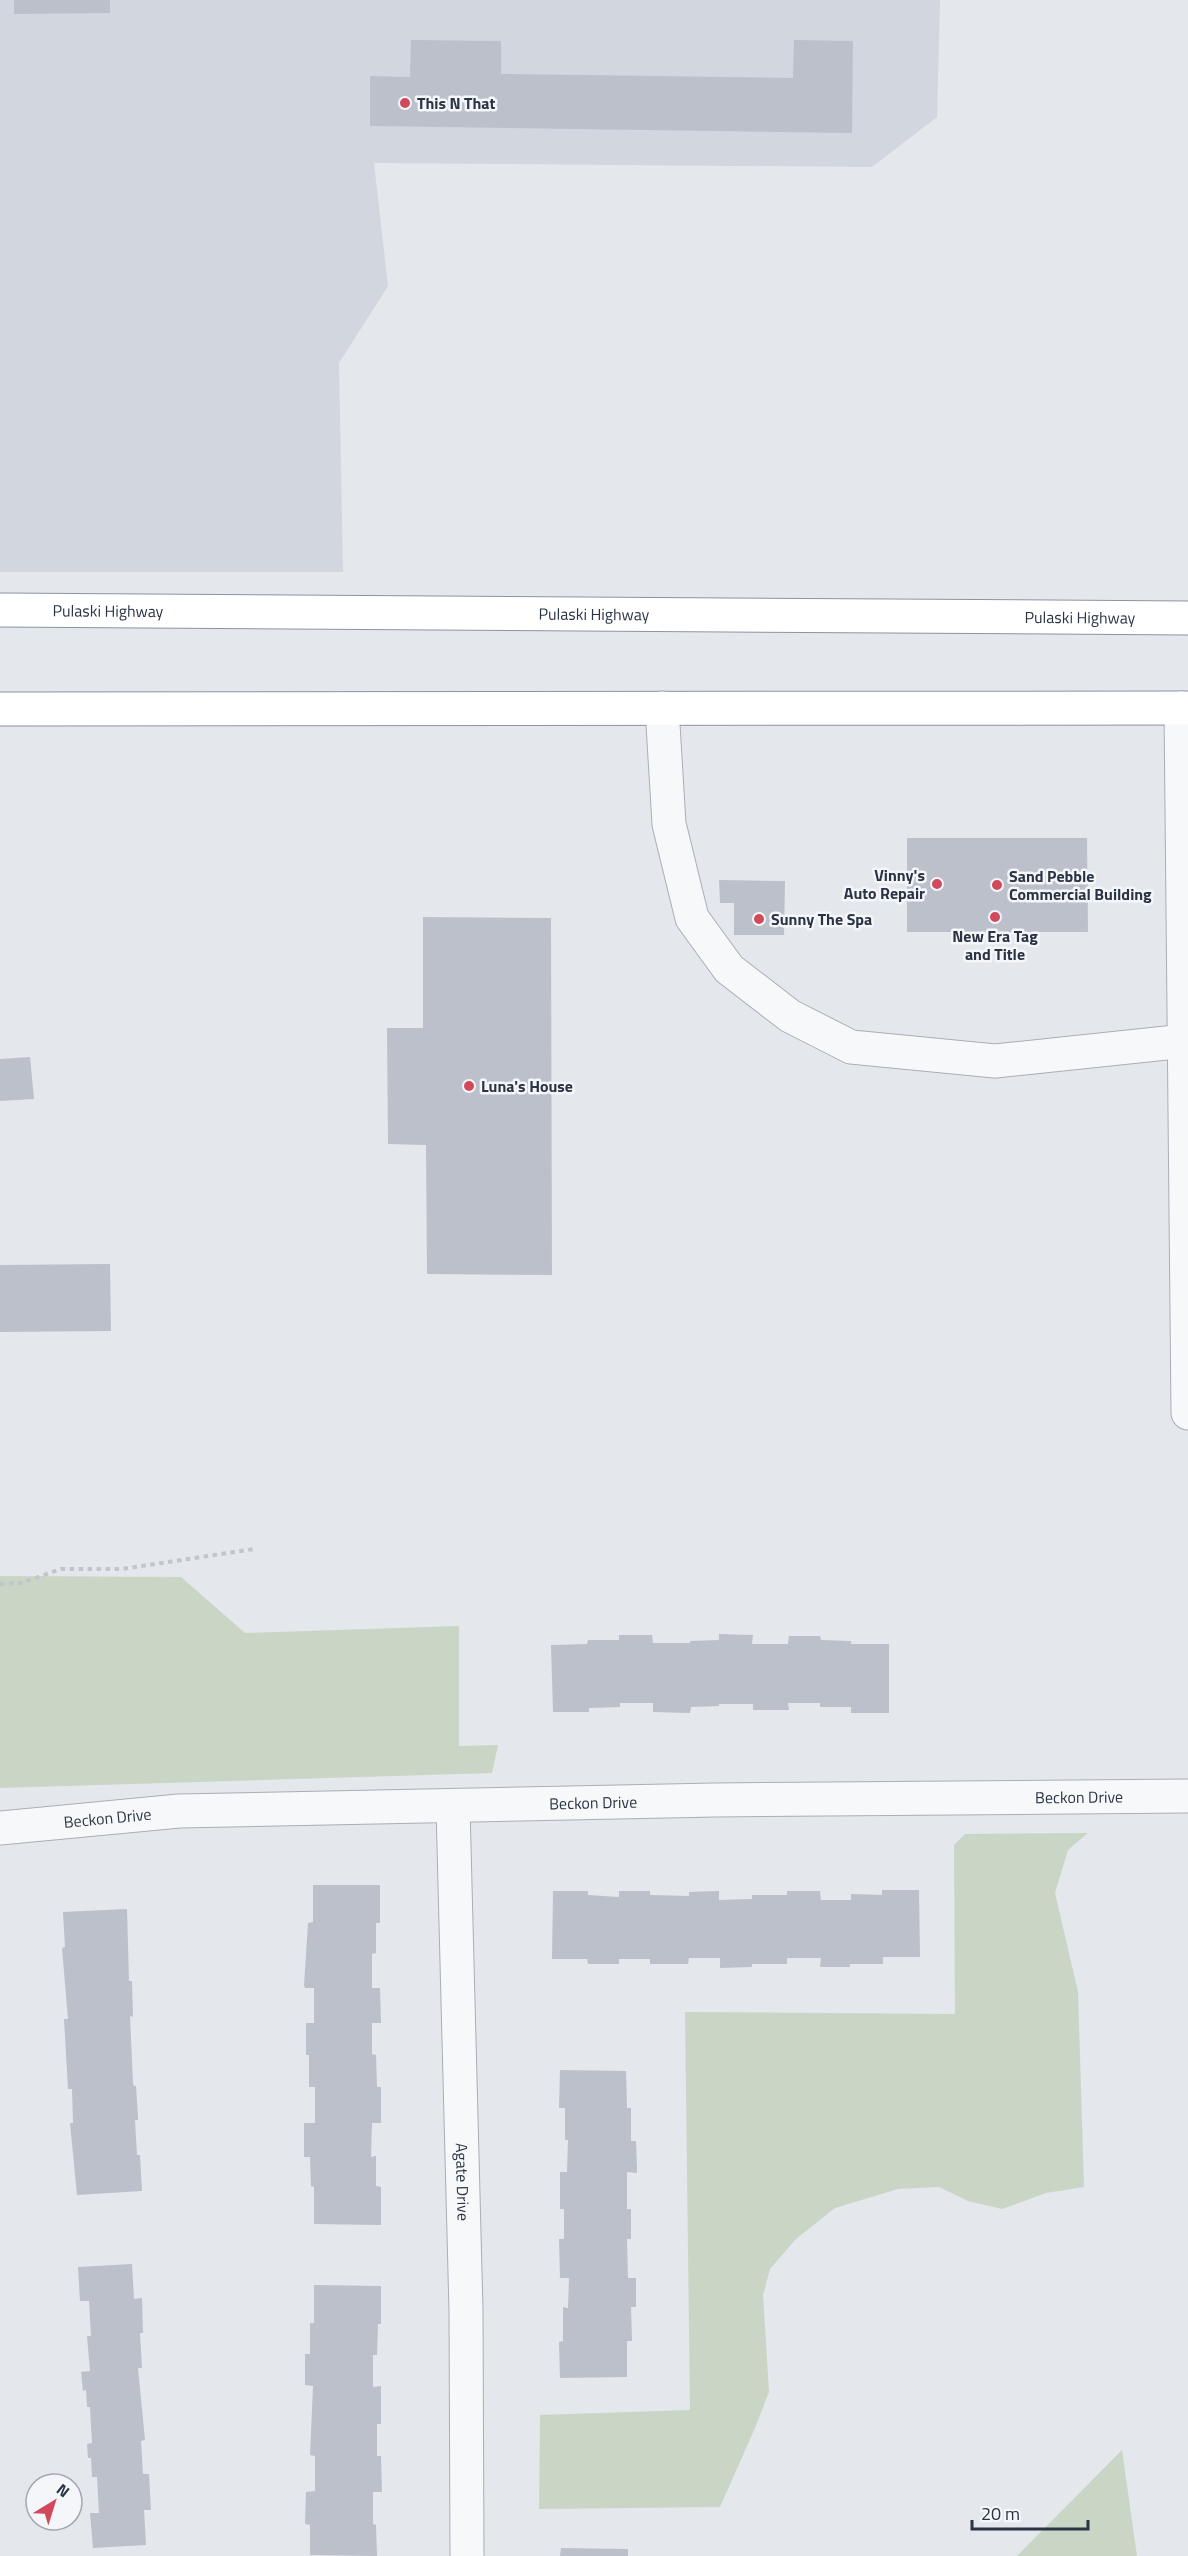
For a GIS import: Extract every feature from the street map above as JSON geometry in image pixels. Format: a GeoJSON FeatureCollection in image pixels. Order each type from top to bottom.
{"type":"FeatureCollection","features":[{"type":"Feature","properties":{"kind":"highway","name":"Pulaski Highway"},"geometry":{"type":"LineString","coordinates":[[0,610],[1188,618]]}},
{"type":"Feature","properties":{"kind":"highway"},"geometry":{"type":"LineString","coordinates":[[0,709],[1185,708]]}},
{"type":"Feature","properties":{"kind":"street"},"geometry":{"type":"LineString","coordinates":[[662,708],[669,824],[692,918],[729,969],[790,1016],[851,1047],[995,1061],[1185,1041]]}},
{"type":"Feature","properties":{"kind":"street"},"geometry":{"type":"LineString","coordinates":[[1185,708],[1188,1413]]}},
{"type":"Feature","properties":{"kind":"street","name":"Beckon Drive"},"geometry":{"type":"LineString","coordinates":[[0,1828],[179,1811],[715,1800],[1188,1796]]}},
{"type":"Feature","properties":{"kind":"street","name":"Agate Drive"},"geometry":{"type":"LineString","coordinates":[[453,1807],[466,2311],[467,2556]]}},
{"type":"Feature","properties":{"kind":"path"},"geometry":{"type":"LineString","coordinates":[[0,1584],[21,1583],[60,1569],[122,1569],[254,1549]]}},
{"type":"Feature","properties":{"kind":"shaded area"},"geometry":{"type":"Polygon","coordinates":[[[0,0],[940,0],[937,117],[872,167],[374,163],[388,286],[339,363],[343,572],[0,572],[0,0]]]}},
{"type":"Feature","properties":{"kind":"green space"},"geometry":{"type":"Polygon","coordinates":[[[0,1576],[181,1577],[245,1633],[459,1626],[459,1746],[498,1745],[492,1773],[0,1788],[0,1576]]]}},
{"type":"Feature","properties":{"kind":"green space"},"geometry":{"type":"Polygon","coordinates":[[[1088,1833],[1068,1850],[1055,1893],[1078,1992],[1084,2187],[1046,2193],[1002,2209],[968,2201],[939,2187],[898,2189],[835,2208],[796,2239],[770,2269],[763,2295],[769,2392],[720,2507],[539,2509],[540,2415],[690,2410],[685,2012],[955,2014],[954,1845],[965,1834],[1088,1833]]]}},
{"type":"Feature","properties":{"kind":"green space"},"geometry":{"type":"Polygon","coordinates":[[[1122,2450],[1137,2556],[1017,2556],[1122,2450]]]}},
{"type":"Feature","properties":{"kind":"building"},"geometry":{"type":"Polygon","coordinates":[[[14,0],[110,0],[110,13],[14,14],[14,0]]]}},
{"type":"Feature","properties":{"kind":"building"},"geometry":{"type":"Polygon","coordinates":[[[411,40],[501,41],[501,74],[793,78],[794,40],[853,41],[852,133],[370,126],[370,76],[410,77],[411,40]]]}},
{"type":"Feature","properties":{"kind":"building","name":"Sand Pebble Commercial Building"},"geometry":{"type":"Polygon","coordinates":[[[907,838],[1087,838],[1088,932],[907,932],[907,838]]]}},
{"type":"Feature","properties":{"kind":"building","name":"Sunny The Spa"},"geometry":{"type":"Polygon","coordinates":[[[719,880],[785,881],[784,935],[734,935],[734,903],[720,903],[719,880]]]}},
{"type":"Feature","properties":{"kind":"building","name":"Luna's House"},"geometry":{"type":"Polygon","coordinates":[[[423,917],[551,918],[552,1275],[427,1274],[426,1145],[388,1144],[387,1028],[423,1028],[423,917]]]}},
{"type":"Feature","properties":{"kind":"building"},"geometry":{"type":"Polygon","coordinates":[[[30,1057],[34,1099],[0,1101],[0,1059],[30,1057]]]}},
{"type":"Feature","properties":{"kind":"building"},"geometry":{"type":"Polygon","coordinates":[[[110,1264],[111,1331],[0,1332],[0,1265],[110,1264]]]}},
{"type":"Feature","properties":{"kind":"building"},"geometry":{"type":"Polygon","coordinates":[[[719,1634],[753,1635],[752,1644],[788,1644],[789,1636],[820,1636],[821,1640],[851,1641],[851,1644],[889,1644],[889,1713],[851,1713],[851,1707],[820,1707],[820,1703],[788,1703],[789,1710],[753,1710],[753,1704],[719,1704],[719,1706],[691,1707],[690,1713],[653,1712],[653,1703],[620,1703],[620,1707],[589,1708],[589,1712],[553,1712],[551,1645],[587,1644],[588,1640],[619,1640],[619,1635],[652,1635],[653,1643],[690,1643],[690,1641],[719,1640],[719,1634]]]}},
{"type":"Feature","properties":{"kind":"building"},"geometry":{"type":"Polygon","coordinates":[[[313,1885],[380,1885],[380,1923],[376,1923],[376,1953],[372,1954],[372,1988],[380,1988],[381,2023],[372,2023],[372,2054],[376,2055],[377,2087],[381,2087],[381,2123],[372,2123],[371,2157],[376,2156],[376,2186],[381,2187],[381,2225],[314,2224],[314,2187],[311,2186],[310,2157],[304,2157],[304,2123],[315,2123],[315,2087],[309,2087],[309,2055],[306,2055],[306,2023],[314,2023],[314,1988],[305,1988],[304,1985],[308,1923],[313,1922],[313,1885]]]}},
{"type":"Feature","properties":{"kind":"building"},"geometry":{"type":"Polygon","coordinates":[[[882,1890],[919,1890],[920,1957],[883,1957],[883,1964],[850,1964],[850,1967],[820,1967],[821,1958],[787,1958],[787,1964],[752,1964],[752,1967],[720,1968],[720,1958],[689,1958],[688,1964],[650,1964],[650,1959],[619,1959],[619,1964],[588,1964],[587,1959],[552,1959],[553,1891],[588,1891],[588,1895],[619,1897],[619,1891],[650,1891],[650,1895],[689,1896],[689,1892],[719,1891],[719,1900],[752,1899],[752,1895],[787,1895],[787,1891],[820,1891],[821,1900],[851,1900],[851,1894],[882,1895],[882,1890]]]}},
{"type":"Feature","properties":{"kind":"building"},"geometry":{"type":"Polygon","coordinates":[[[127,1909],[129,1981],[132,1981],[133,2017],[130,2016],[133,2083],[136,2086],[137,2155],[140,2155],[142,2191],[77,2195],[70,2123],[73,2123],[72,2089],[68,2089],[64,2019],[68,2019],[62,1948],[65,1947],[63,1912],[127,1909]]]}},
{"type":"Feature","properties":{"kind":"building"},"geometry":{"type":"Polygon","coordinates":[[[560,2070],[626,2071],[627,2108],[631,2108],[631,2141],[636,2141],[637,2169],[637,2173],[627,2172],[627,2209],[631,2209],[631,2239],[627,2239],[628,2278],[636,2278],[636,2307],[631,2307],[632,2341],[627,2341],[627,2377],[560,2378],[559,2342],[563,2341],[563,2307],[568,2308],[569,2278],[560,2278],[559,2239],[564,2239],[564,2209],[560,2209],[560,2172],[567,2172],[568,2140],[565,2140],[565,2108],[559,2108],[560,2070]]]}},
{"type":"Feature","properties":{"kind":"building"},"geometry":{"type":"Polygon","coordinates":[[[132,2264],[134,2299],[142,2298],[143,2333],[140,2333],[142,2368],[138,2368],[145,2440],[141,2441],[143,2474],[149,2474],[151,2510],[144,2510],[146,2545],[93,2548],[90,2513],[99,2513],[97,2477],[92,2477],[91,2458],[88,2458],[87,2444],[92,2443],[90,2407],[87,2407],[86,2390],[83,2391],[81,2372],[90,2371],[87,2336],[91,2336],[89,2301],[80,2301],[78,2267],[132,2264]]]}},
{"type":"Feature","properties":{"kind":"building"},"geometry":{"type":"Polygon","coordinates":[[[314,2285],[381,2286],[381,2324],[378,2324],[377,2355],[373,2355],[373,2387],[381,2386],[381,2424],[377,2424],[377,2456],[381,2456],[382,2492],[373,2492],[373,2524],[376,2525],[377,2556],[310,2555],[310,2525],[305,2524],[306,2492],[315,2491],[315,2456],[310,2455],[313,2386],[305,2385],[305,2354],[310,2354],[310,2323],[314,2323],[314,2285]]]}},
{"type":"Feature","properties":{"kind":"building"},"geometry":{"type":"Polygon","coordinates":[[[561,2548],[628,2549],[628,2556],[560,2556],[561,2548]]]}},
{"type":"Feature","properties":{"kind":"place","name":"This N That"},"geometry":{"type":"Point","coordinates":[405,103]}},
{"type":"Feature","properties":{"kind":"place","name":"Vinny's Auto Repair"},"geometry":{"type":"Point","coordinates":[937,884]}},
{"type":"Feature","properties":{"kind":"place","name":"Sand Pebble Commercial Building"},"geometry":{"type":"Point","coordinates":[997,885]}},
{"type":"Feature","properties":{"kind":"place","name":"New Era Tag and Title"},"geometry":{"type":"Point","coordinates":[995,917]}},
{"type":"Feature","properties":{"kind":"place","name":"Sunny The Spa"},"geometry":{"type":"Point","coordinates":[759,919]}},
{"type":"Feature","properties":{"kind":"place","name":"Luna's House"},"geometry":{"type":"Point","coordinates":[469,1086]}}]}
